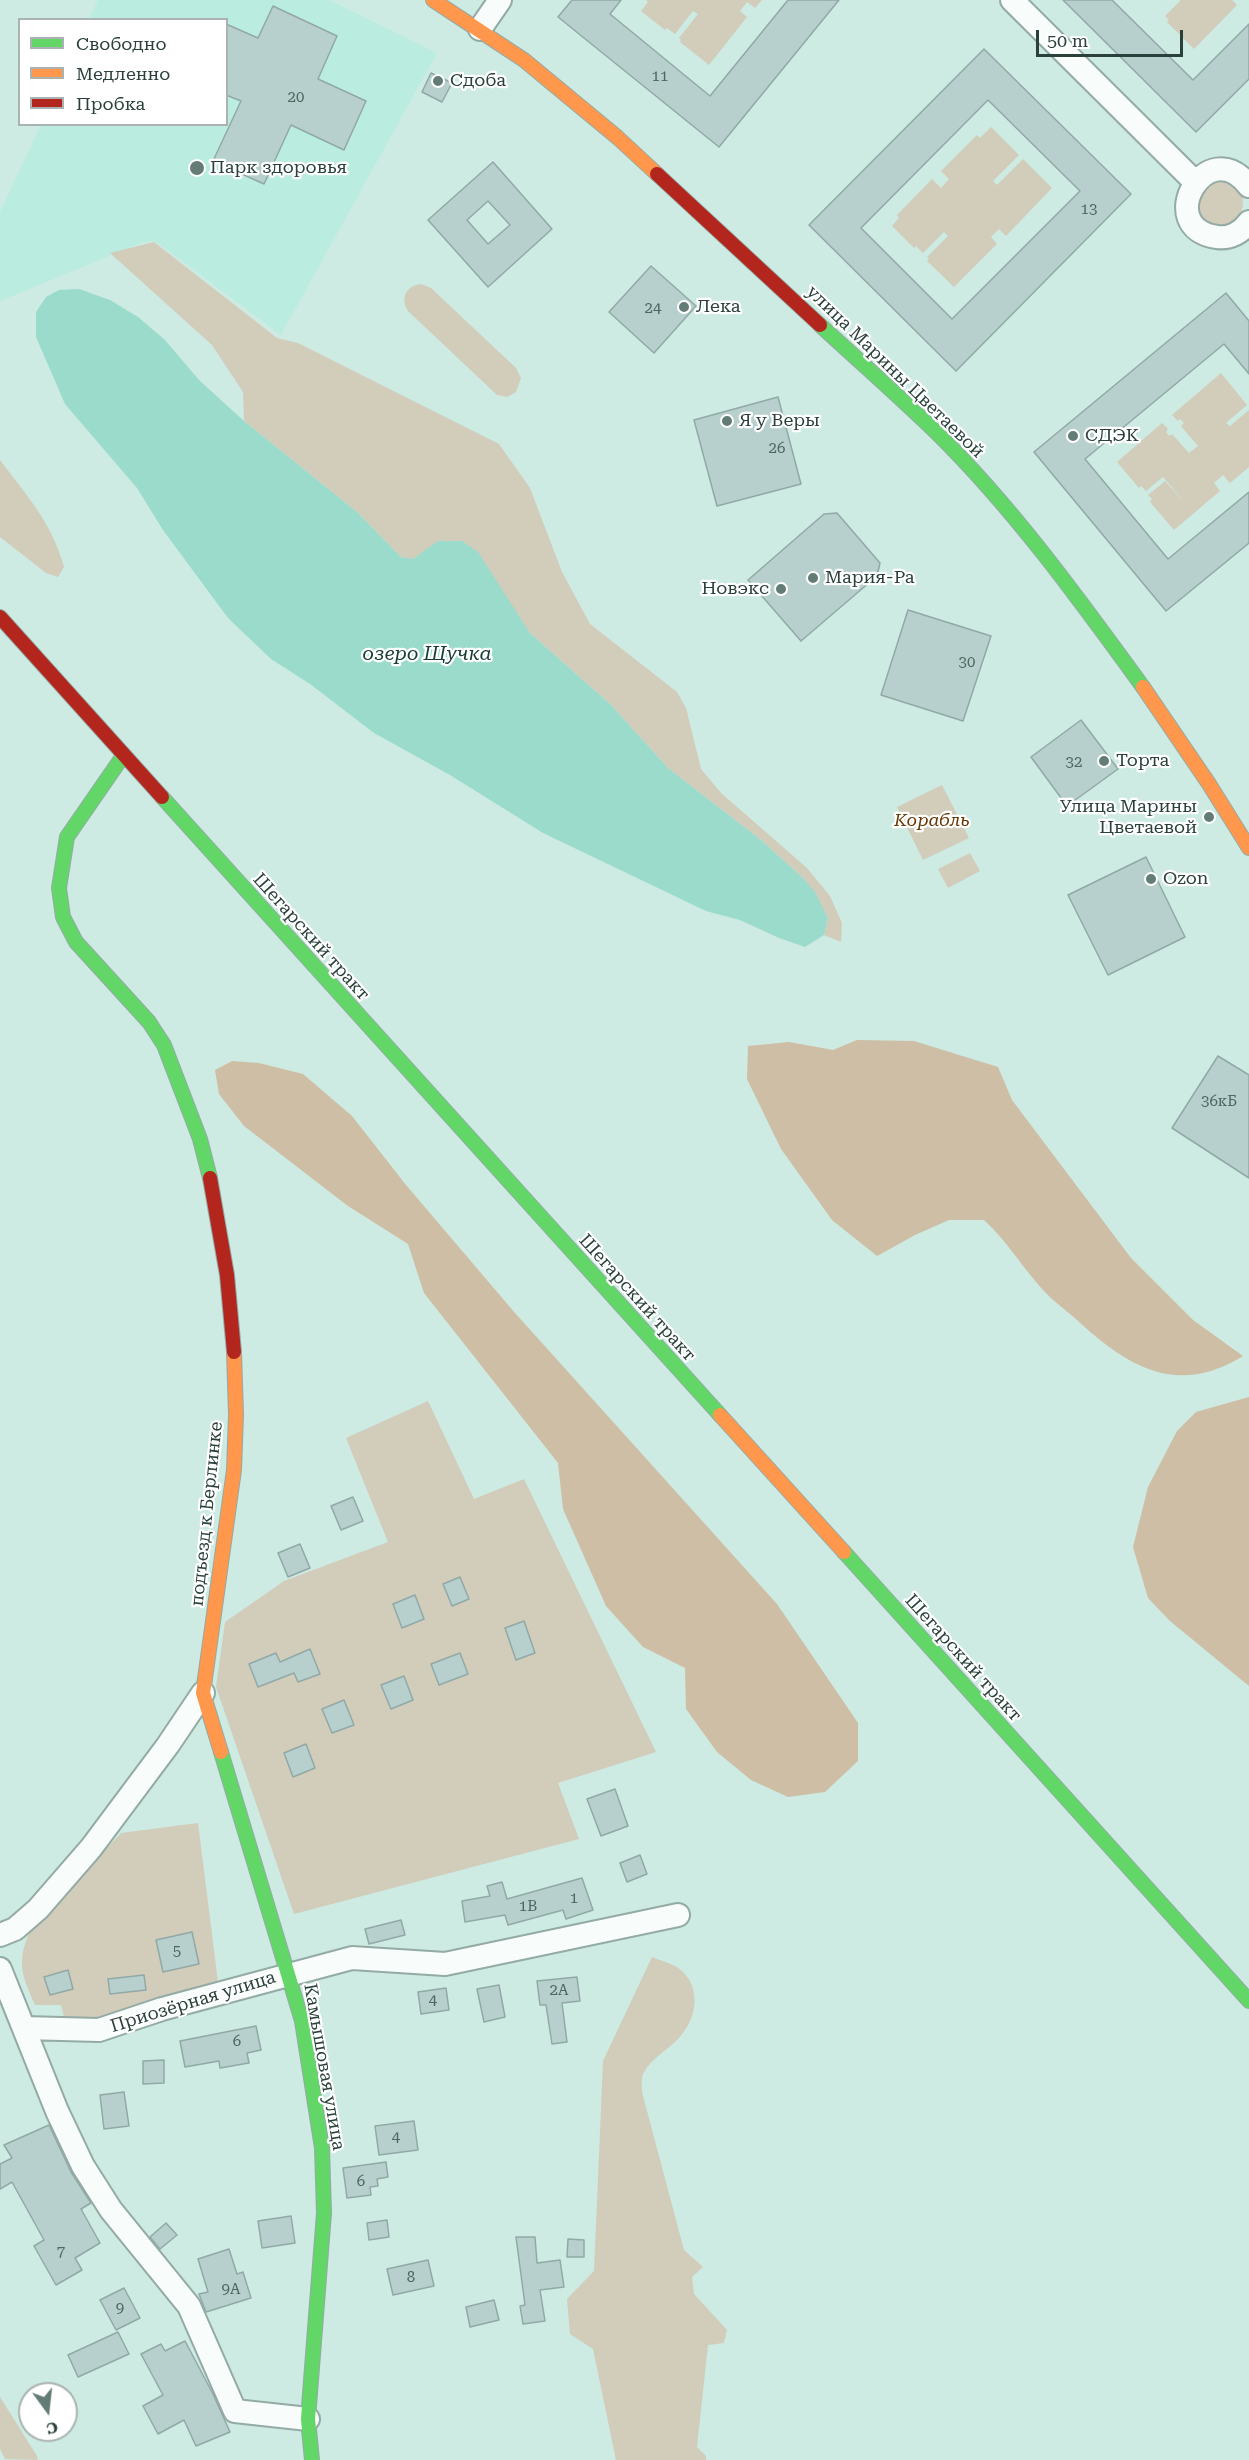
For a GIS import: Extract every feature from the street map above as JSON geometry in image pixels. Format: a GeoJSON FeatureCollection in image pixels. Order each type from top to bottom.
{"type":"FeatureCollection","features":[{"type":"Feature","properties":{"kind":"street","name":"улица Марины Цветаевой"},"geometry":{"type":"LineString","coordinates":[[433,0],[480,29],[561,89],[617,136],[828,330],[950,447],[1033,543],[1138,676],[1186,745],[1249,848]]}},
{"type":"Feature","properties":{"kind":"street"},"geometry":{"type":"LineString","coordinates":[[480,29],[500,0]]}},
{"type":"Feature","properties":{"kind":"street"},"geometry":{"type":"LineString","coordinates":[[1012,0],[1195,182]]}},
{"type":"Feature","properties":{"kind":"street"},"geometry":{"type":"LineString","coordinates":[[1246,231],[1222,238],[1200,231],[1192,223],[1187,201],[1195,182],[1203,175],[1224,170],[1235,173],[1249,186]]}},
{"type":"Feature","properties":{"kind":"street","name":"Шегарский тракт"},"geometry":{"type":"LineString","coordinates":[[0,617],[123,756],[1249,2001]]}},
{"type":"Feature","properties":{"kind":"street","name":"подъезд к Берлинке"},"geometry":{"type":"LineString","coordinates":[[123,756],[67,837],[59,888],[63,917],[76,942],[149,1022],[164,1046],[200,1139],[216,1204],[227,1275],[234,1352],[236,1415],[234,1470],[203,1693]]}},
{"type":"Feature","properties":{"kind":"street"},"geometry":{"type":"LineString","coordinates":[[0,1935],[15,1929],[38,1909],[91,1848],[168,1745],[203,1693]]}},
{"type":"Feature","properties":{"kind":"street","name":"Камышовая улица"},"geometry":{"type":"LineString","coordinates":[[203,1693],[302,2021],[322,2148],[324,2213],[308,2419],[312,2460]]}},
{"type":"Feature","properties":{"kind":"street","name":"Приозёрная улица"},"geometry":{"type":"LineString","coordinates":[[24,2028],[99,2030],[162,2009],[352,1958],[445,1964],[678,1915]]}},
{"type":"Feature","properties":{"kind":"street"},"geometry":{"type":"LineString","coordinates":[[0,1969],[57,2111],[83,2166],[111,2210],[189,2306],[235,2411],[308,2419]]}},
{"type":"Feature","properties":{"kind":"shaded area","name":"Парк здоровья"},"geometry":{"type":"Polygon","coordinates":[[[98,0],[329,0],[437,53],[281,335],[155,241],[143,242],[0,301],[0,212],[41,126],[228,126],[228,18],[89,18],[98,0]]]}},
{"type":"Feature","properties":{"kind":"shaded area"},"geometry":{"type":"Polygon","coordinates":[[[857,1040],[914,1041],[998,1067],[1012,1100],[1131,1258],[1193,1320],[1243,1356],[1219,1368],[1196,1374],[1175,1375],[1154,1371],[1135,1363],[1096,1337],[1047,1294],[984,1220],[949,1220],[877,1256],[832,1220],[781,1149],[747,1079],[748,1046],[789,1042],[833,1050],[857,1040]]]}},
{"type":"Feature","properties":{"kind":"shaded area"},"geometry":{"type":"Polygon","coordinates":[[[232,1061],[259,1063],[303,1074],[352,1116],[406,1185],[515,1313],[777,1604],[858,1723],[858,1761],[825,1792],[788,1797],[751,1780],[717,1752],[686,1709],[685,1668],[643,1647],[606,1606],[563,1509],[558,1463],[424,1293],[408,1244],[348,1206],[244,1126],[219,1094],[215,1070],[232,1061]]]}},
{"type":"Feature","properties":{"kind":"shaded area"},"geometry":{"type":"Polygon","coordinates":[[[1249,1397],[1249,1686],[1170,1621],[1148,1598],[1133,1547],[1148,1487],[1177,1431],[1196,1412],[1249,1397]]]}},
{"type":"Feature","properties":{"kind":"green space"},"geometry":{"type":"Polygon","coordinates":[[[646,0],[762,0],[755,8],[747,2],[740,11],[747,17],[709,65],[680,42],[679,38],[698,14],[693,11],[675,34],[667,28],[665,30],[641,11],[648,2],[646,0]]]}},
{"type":"Feature","properties":{"kind":"green space"},"geometry":{"type":"Polygon","coordinates":[[[1181,0],[1232,0],[1237,5],[1194,49],[1167,22],[1169,20],[1165,16],[1181,0]]]}},
{"type":"Feature","properties":{"kind":"green space"},"geometry":{"type":"Polygon","coordinates":[[[991,127],[1019,155],[993,181],[997,185],[1023,159],[1052,188],[1006,236],[999,229],[991,237],[997,244],[954,287],[927,261],[929,259],[927,257],[948,236],[944,232],[923,253],[916,246],[914,248],[892,226],[899,218],[897,215],[932,179],[941,188],[949,179],[941,171],[977,135],[980,138],[991,127]]]}},
{"type":"Feature","properties":{"kind":"green space"},"geometry":{"type":"Polygon","coordinates":[[[1220,180],[1236,187],[1243,203],[1236,219],[1220,226],[1204,219],[1197,203],[1204,187],[1220,180]]]}},
{"type":"Feature","properties":{"kind":"green space"},"geometry":{"type":"Polygon","coordinates":[[[154,242],[277,338],[298,343],[499,444],[530,488],[562,572],[590,624],[677,692],[686,708],[701,769],[721,793],[807,868],[830,896],[842,923],[841,942],[824,935],[828,918],[803,878],[761,840],[668,768],[611,705],[530,633],[507,601],[439,541],[413,559],[401,557],[357,512],[244,421],[243,392],[212,345],[110,253],[154,242]]]}},
{"type":"Feature","properties":{"kind":"green space"},"geometry":{"type":"Polygon","coordinates":[[[421,284],[431,288],[516,368],[521,378],[516,392],[507,397],[497,395],[408,311],[405,302],[406,293],[412,287],[421,284]]]}},
{"type":"Feature","properties":{"kind":"green space"},"geometry":{"type":"Polygon","coordinates":[[[1221,373],[1247,405],[1226,423],[1230,426],[1249,410],[1249,467],[1230,483],[1223,475],[1214,483],[1220,491],[1174,530],[1150,502],[1152,499],[1148,495],[1165,481],[1187,505],[1163,477],[1146,491],[1141,486],[1139,488],[1117,462],[1162,423],[1168,429],[1166,432],[1169,436],[1172,434],[1189,453],[1198,446],[1181,426],[1184,423],[1172,415],[1221,373]]]}},
{"type":"Feature","properties":{"kind":"green space"},"geometry":{"type":"Polygon","coordinates":[[[0,460],[38,511],[53,537],[64,567],[58,577],[46,573],[0,537],[0,460]]]}},
{"type":"Feature","properties":{"kind":"green space","name":"Корабль"},"geometry":{"type":"Polygon","coordinates":[[[942,785],[969,838],[923,860],[897,807],[942,785]]]}},
{"type":"Feature","properties":{"kind":"green space"},"geometry":{"type":"Polygon","coordinates":[[[970,853],[980,871],[948,888],[938,869],[970,853]]]}},
{"type":"Feature","properties":{"kind":"green space"},"geometry":{"type":"Polygon","coordinates":[[[428,1401],[474,1499],[524,1479],[656,1752],[558,1783],[579,1839],[294,1914],[216,1687],[225,1622],[284,1581],[388,1542],[346,1438],[428,1401]]]}},
{"type":"Feature","properties":{"kind":"green space"},"geometry":{"type":"Polygon","coordinates":[[[198,1823],[218,1982],[98,2019],[65,2020],[61,2005],[35,2005],[22,1969],[23,1952],[30,1931],[121,1833],[198,1823]]]}},
{"type":"Feature","properties":{"kind":"green space"},"geometry":{"type":"Polygon","coordinates":[[[652,1957],[682,1971],[692,1987],[694,1996],[693,2013],[685,2030],[646,2068],[642,2076],[642,2092],[684,2250],[703,2267],[692,2277],[694,2294],[727,2330],[724,2343],[708,2345],[697,2447],[706,2456],[706,2460],[616,2460],[593,2349],[570,2334],[567,2299],[594,2271],[603,2061],[652,1957]]]}},
{"type":"Feature","properties":{"kind":"green space"},"geometry":{"type":"Polygon","coordinates":[[[0,2397],[18,2426],[18,2442],[28,2442],[38,2460],[5,2459],[0,2449],[0,2397]]]}},
{"type":"Feature","properties":{"kind":"water","name":"озеро Щучка"},"geometry":{"type":"Polygon","coordinates":[[[79,289],[110,300],[138,317],[165,340],[199,380],[244,421],[357,512],[401,557],[413,559],[438,541],[462,541],[478,552],[530,633],[611,705],[668,768],[761,840],[803,878],[815,892],[828,918],[824,935],[805,947],[779,938],[740,920],[706,911],[543,833],[450,775],[374,733],[310,684],[271,659],[228,618],[163,530],[137,488],[65,404],[36,337],[36,312],[46,297],[59,290],[79,289]]]}},
{"type":"Feature","properties":{"kind":"building"},"geometry":{"type":"Polygon","coordinates":[[[572,0],[621,0],[610,14],[710,96],[788,0],[839,0],[719,147],[558,17],[572,0]]]}},
{"type":"Feature","properties":{"kind":"building"},"geometry":{"type":"Polygon","coordinates":[[[1063,0],[1112,0],[1193,80],[1249,24],[1249,79],[1196,132],[1063,0]]]}},
{"type":"Feature","properties":{"kind":"building"},"geometry":{"type":"Polygon","coordinates":[[[273,6],[337,36],[318,79],[366,101],[344,150],[291,125],[264,184],[213,161],[241,101],[228,96],[228,25],[258,38],[273,6]]]}},
{"type":"Feature","properties":{"kind":"building"},"geometry":{"type":"Polygon","coordinates":[[[984,49],[1131,194],[956,371],[809,225],[984,49]],[[988,100],[861,228],[952,319],[1080,191],[988,100]]]}},
{"type":"Feature","properties":{"kind":"building"},"geometry":{"type":"Polygon","coordinates":[[[431,73],[452,83],[442,102],[422,92],[431,73]]]}},
{"type":"Feature","properties":{"kind":"building"},"geometry":{"type":"Polygon","coordinates":[[[493,162],[552,229],[488,287],[428,220],[493,162]],[[488,201],[467,220],[488,244],[510,225],[488,201]]]}},
{"type":"Feature","properties":{"kind":"building"},"geometry":{"type":"Polygon","coordinates":[[[651,266],[696,306],[654,353],[609,312],[651,266]]]}},
{"type":"Feature","properties":{"kind":"building"},"geometry":{"type":"Polygon","coordinates":[[[1226,293],[1249,321],[1249,374],[1224,344],[1085,459],[1168,559],[1249,492],[1249,543],[1166,611],[1034,452],[1226,293]]]}},
{"type":"Feature","properties":{"kind":"building"},"geometry":{"type":"Polygon","coordinates":[[[778,397],[801,484],[717,506],[694,420],[778,397]]]}},
{"type":"Feature","properties":{"kind":"building","name":"Мария-Ра"},"geometry":{"type":"Polygon","coordinates":[[[837,513],[880,563],[877,576],[801,641],[748,580],[824,514],[837,513]]]}},
{"type":"Feature","properties":{"kind":"building"},"geometry":{"type":"Polygon","coordinates":[[[908,610],[991,636],[963,721],[881,695],[908,610]]]}},
{"type":"Feature","properties":{"kind":"building"},"geometry":{"type":"Polygon","coordinates":[[[1081,720],[1118,769],[1067,806],[1031,757],[1081,720]]]}},
{"type":"Feature","properties":{"kind":"building"},"geometry":{"type":"Polygon","coordinates":[[[1146,857],[1185,937],[1108,975],[1068,895],[1146,857]]]}},
{"type":"Feature","properties":{"kind":"building"},"geometry":{"type":"Polygon","coordinates":[[[1218,1056],[1249,1075],[1249,1178],[1172,1128],[1218,1056]]]}},
{"type":"Feature","properties":{"kind":"building"},"geometry":{"type":"Polygon","coordinates":[[[353,1497],[363,1521],[341,1530],[331,1506],[353,1497]]]}},
{"type":"Feature","properties":{"kind":"building"},"geometry":{"type":"Polygon","coordinates":[[[300,1544],[310,1568],[288,1577],[278,1553],[300,1544]]]}},
{"type":"Feature","properties":{"kind":"building"},"geometry":{"type":"Polygon","coordinates":[[[460,1577],[469,1599],[452,1606],[443,1584],[460,1577]]]}},
{"type":"Feature","properties":{"kind":"building"},"geometry":{"type":"Polygon","coordinates":[[[415,1595],[424,1619],[402,1628],[393,1604],[415,1595]]]}},
{"type":"Feature","properties":{"kind":"building"},"geometry":{"type":"Polygon","coordinates":[[[524,1621],[535,1653],[516,1660],[505,1628],[524,1621]]]}},
{"type":"Feature","properties":{"kind":"building"},"geometry":{"type":"Polygon","coordinates":[[[310,1649],[320,1674],[298,1682],[294,1673],[258,1687],[249,1664],[276,1653],[280,1662],[310,1649]]]}},
{"type":"Feature","properties":{"kind":"building"},"geometry":{"type":"Polygon","coordinates":[[[460,1653],[468,1674],[439,1685],[431,1664],[460,1653]]]}},
{"type":"Feature","properties":{"kind":"building"},"geometry":{"type":"Polygon","coordinates":[[[404,1676],[413,1700],[391,1709],[381,1685],[404,1676]]]}},
{"type":"Feature","properties":{"kind":"building"},"geometry":{"type":"Polygon","coordinates":[[[344,1700],[354,1725],[332,1733],[322,1709],[344,1700]]]}},
{"type":"Feature","properties":{"kind":"building"},"geometry":{"type":"Polygon","coordinates":[[[306,1744],[315,1768],[293,1777],[284,1753],[306,1744]]]}},
{"type":"Feature","properties":{"kind":"building"},"geometry":{"type":"Polygon","coordinates":[[[615,1789],[628,1826],[601,1836],[587,1799],[615,1789]]]}},
{"type":"Feature","properties":{"kind":"building"},"geometry":{"type":"Polygon","coordinates":[[[640,1855],[647,1874],[627,1882],[620,1863],[640,1855]]]}},
{"type":"Feature","properties":{"kind":"building"},"geometry":{"type":"Polygon","coordinates":[[[582,1878],[593,1910],[566,1919],[563,1910],[508,1925],[505,1915],[465,1922],[462,1901],[490,1896],[487,1886],[502,1882],[507,1899],[582,1878]]]}},
{"type":"Feature","properties":{"kind":"building"},"geometry":{"type":"Polygon","coordinates":[[[401,1920],[405,1935],[369,1944],[365,1929],[401,1920]]]}},
{"type":"Feature","properties":{"kind":"building"},"geometry":{"type":"Polygon","coordinates":[[[192,1932],[199,1964],[163,1972],[156,1940],[192,1932]]]}},
{"type":"Feature","properties":{"kind":"building"},"geometry":{"type":"Polygon","coordinates":[[[68,1970],[73,1989],[50,1995],[44,1977],[68,1970]]]}},
{"type":"Feature","properties":{"kind":"building"},"geometry":{"type":"Polygon","coordinates":[[[144,1975],[146,1990],[110,1994],[108,1979],[144,1975]]]}},
{"type":"Feature","properties":{"kind":"building"},"geometry":{"type":"Polygon","coordinates":[[[577,1977],[580,2001],[562,2003],[567,2042],[552,2044],[546,2005],[540,2005],[537,1981],[577,1977]]]}},
{"type":"Feature","properties":{"kind":"building"},"geometry":{"type":"Polygon","coordinates":[[[499,1985],[505,2017],[484,2022],[477,1989],[499,1985]]]}},
{"type":"Feature","properties":{"kind":"building"},"geometry":{"type":"Polygon","coordinates":[[[446,1988],[449,2010],[421,2014],[418,1992],[446,1988]]]}},
{"type":"Feature","properties":{"kind":"building"},"geometry":{"type":"Polygon","coordinates":[[[256,2026],[261,2050],[247,2053],[249,2063],[220,2068],[219,2061],[185,2067],[180,2041],[256,2026]]]}},
{"type":"Feature","properties":{"kind":"building"},"geometry":{"type":"Polygon","coordinates":[[[164,2060],[164,2083],[143,2084],[143,2061],[164,2060]]]}},
{"type":"Feature","properties":{"kind":"building"},"geometry":{"type":"Polygon","coordinates":[[[124,2092],[129,2126],[104,2129],[100,2095],[124,2092]]]}},
{"type":"Feature","properties":{"kind":"building"},"geometry":{"type":"Polygon","coordinates":[[[414,2121],[418,2150],[379,2155],[375,2126],[414,2121]]]}},
{"type":"Feature","properties":{"kind":"building"},"geometry":{"type":"Polygon","coordinates":[[[49,2125],[71,2172],[91,2203],[81,2209],[100,2243],[75,2258],[82,2270],[56,2285],[34,2246],[44,2240],[12,2182],[0,2189],[0,2164],[12,2158],[4,2145],[49,2125]]]}},
{"type":"Feature","properties":{"kind":"building"},"geometry":{"type":"Polygon","coordinates":[[[386,2162],[388,2177],[377,2179],[378,2186],[370,2187],[371,2195],[347,2198],[343,2168],[386,2162]]]}},
{"type":"Feature","properties":{"kind":"building"},"geometry":{"type":"Polygon","coordinates":[[[291,2216],[295,2243],[262,2248],[258,2221],[291,2216]]]}},
{"type":"Feature","properties":{"kind":"building"},"geometry":{"type":"Polygon","coordinates":[[[387,2220],[389,2237],[369,2240],[367,2223],[387,2220]]]}},
{"type":"Feature","properties":{"kind":"building"},"geometry":{"type":"Polygon","coordinates":[[[166,2223],[177,2235],[160,2249],[150,2237],[166,2223]]]}},
{"type":"Feature","properties":{"kind":"building"},"geometry":{"type":"Polygon","coordinates":[[[516,2237],[535,2237],[537,2263],[560,2260],[564,2287],[540,2290],[545,2321],[523,2324],[520,2306],[525,2305],[516,2237]]]}},
{"type":"Feature","properties":{"kind":"building"},"geometry":{"type":"Polygon","coordinates":[[[568,2239],[584,2240],[584,2257],[567,2257],[568,2239]]]}},
{"type":"Feature","properties":{"kind":"building"},"geometry":{"type":"Polygon","coordinates":[[[229,2249],[237,2274],[243,2272],[251,2298],[206,2312],[199,2294],[208,2292],[198,2259],[229,2249]]]}},
{"type":"Feature","properties":{"kind":"building"},"geometry":{"type":"Polygon","coordinates":[[[428,2260],[434,2286],[393,2295],[387,2269],[428,2260]]]}},
{"type":"Feature","properties":{"kind":"building"},"geometry":{"type":"Polygon","coordinates":[[[124,2288],[140,2318],[116,2330],[100,2300],[124,2288]]]}},
{"type":"Feature","properties":{"kind":"building"},"geometry":{"type":"Polygon","coordinates":[[[494,2300],[499,2320],[470,2327],[466,2307],[494,2300]]]}},
{"type":"Feature","properties":{"kind":"building"},"geometry":{"type":"Polygon","coordinates":[[[118,2332],[129,2354],[78,2377],[68,2355],[118,2332]]]}},
{"type":"Feature","properties":{"kind":"building"},"geometry":{"type":"Polygon","coordinates":[[[185,2341],[230,2432],[196,2446],[184,2420],[158,2434],[143,2406],[163,2395],[141,2354],[161,2344],[165,2351],[185,2341]]]}},
{"type":"Feature","properties":{"kind":"traffic: fast"},"geometry":{"type":"LineString","coordinates":[[820,325],[937,433],[993,492],[1070,588],[1143,687]]}},
{"type":"Feature","properties":{"kind":"traffic: fast"},"geometry":{"type":"LineString","coordinates":[[123,756],[67,837],[59,888],[63,917],[76,942],[149,1022],[164,1045],[200,1139],[210,1178]]}},
{"type":"Feature","properties":{"kind":"traffic: fast"},"geometry":{"type":"LineString","coordinates":[[162,797],[720,1415]]}},
{"type":"Feature","properties":{"kind":"traffic: fast"},"geometry":{"type":"LineString","coordinates":[[844,1552],[1249,2001]]}},
{"type":"Feature","properties":{"kind":"traffic: fast"},"geometry":{"type":"LineString","coordinates":[[221,1752],[302,2021],[322,2148],[324,2213],[308,2419],[312,2460]]}},
{"type":"Feature","properties":{"kind":"traffic: slow"},"geometry":{"type":"LineString","coordinates":[[433,0],[524,60],[617,137],[657,174]]}},
{"type":"Feature","properties":{"kind":"traffic: slow"},"geometry":{"type":"LineString","coordinates":[[1143,687],[1249,848]]}},
{"type":"Feature","properties":{"kind":"traffic: slow"},"geometry":{"type":"LineString","coordinates":[[221,1752],[203,1693],[234,1470],[236,1415],[234,1352]]}},
{"type":"Feature","properties":{"kind":"traffic: slow"},"geometry":{"type":"LineString","coordinates":[[720,1415],[844,1552]]}},
{"type":"Feature","properties":{"kind":"traffic: jam"},"geometry":{"type":"LineString","coordinates":[[657,174],[820,325]]}},
{"type":"Feature","properties":{"kind":"traffic: jam"},"geometry":{"type":"LineString","coordinates":[[0,617],[162,797]]}},
{"type":"Feature","properties":{"kind":"traffic: jam"},"geometry":{"type":"LineString","coordinates":[[210,1178],[227,1275],[234,1352]]}},
{"type":"Feature","properties":{"kind":"place","name":"Сдоба"},"geometry":{"type":"Point","coordinates":[438,81]}},
{"type":"Feature","properties":{"kind":"place","name":"Парк здоровья"},"geometry":{"type":"Point","coordinates":[197,168]}},
{"type":"Feature","properties":{"kind":"place","name":"Лека"},"geometry":{"type":"Point","coordinates":[684,307]}},
{"type":"Feature","properties":{"kind":"place","name":"Я у Веры"},"geometry":{"type":"Point","coordinates":[727,421]}},
{"type":"Feature","properties":{"kind":"place","name":"СДЭК"},"geometry":{"type":"Point","coordinates":[1073,436]}},
{"type":"Feature","properties":{"kind":"place","name":"Мария-Ра"},"geometry":{"type":"Point","coordinates":[813,578]}},
{"type":"Feature","properties":{"kind":"place","name":"Новэкс"},"geometry":{"type":"Point","coordinates":[781,589]}},
{"type":"Feature","properties":{"kind":"place","name":"Торта"},"geometry":{"type":"Point","coordinates":[1104,761]}},
{"type":"Feature","properties":{"kind":"place","name":"Улица Марины Цветаевой"},"geometry":{"type":"Point","coordinates":[1209,817]}},
{"type":"Feature","properties":{"kind":"place","name":"Ozon"},"geometry":{"type":"Point","coordinates":[1151,879]}}]}
